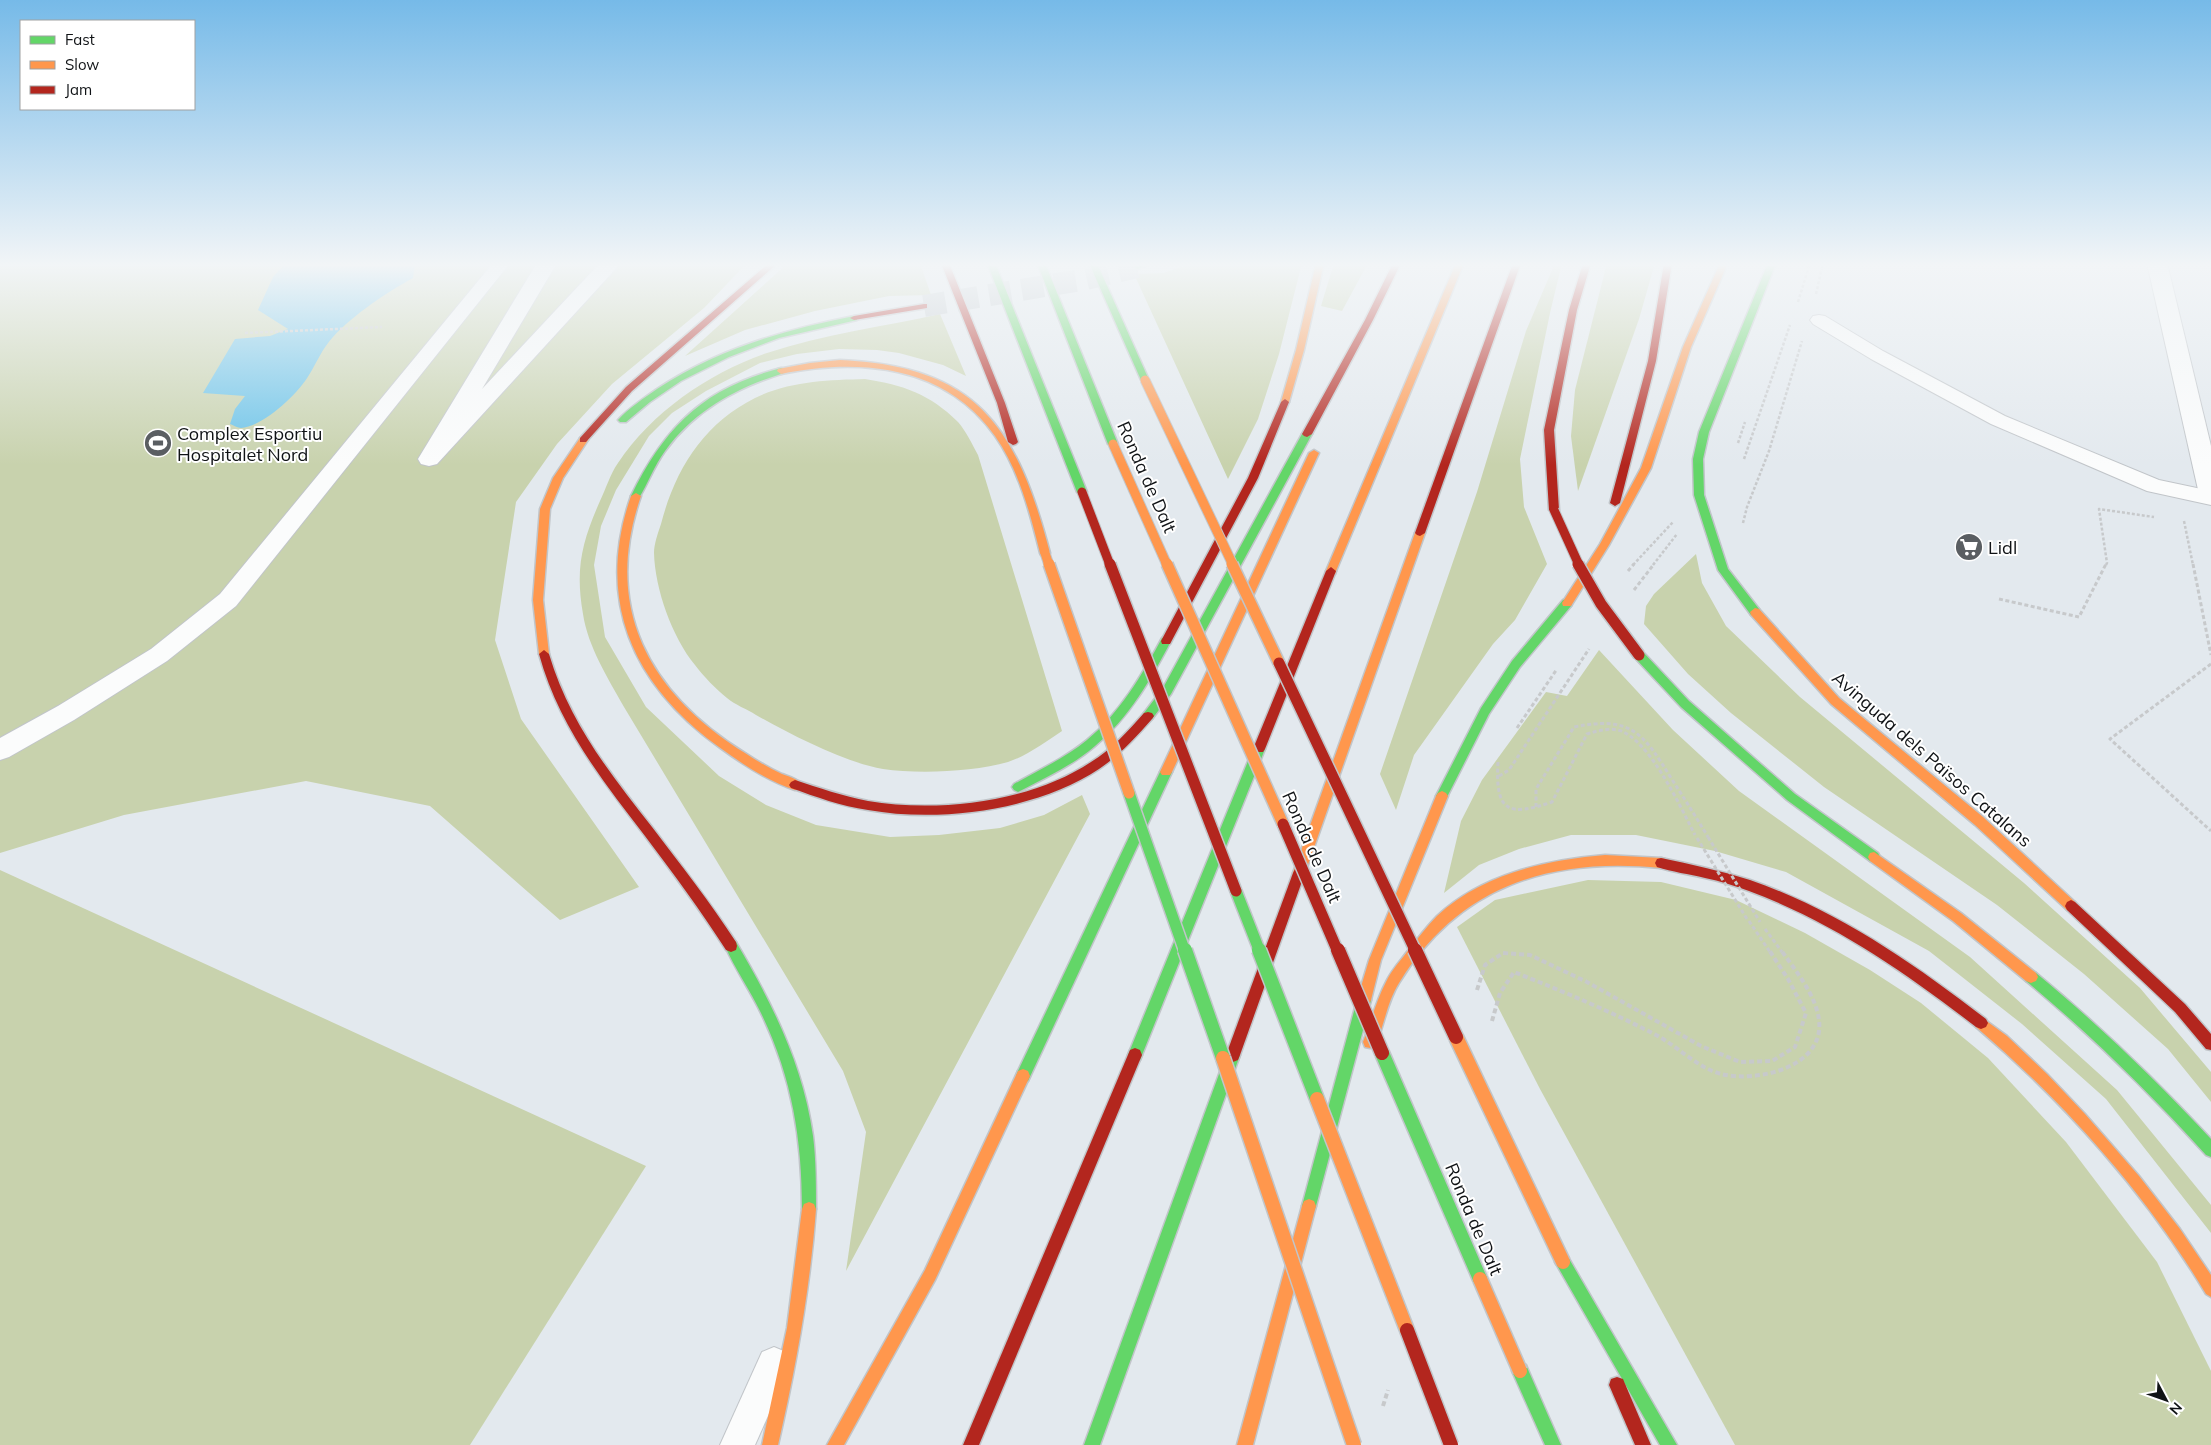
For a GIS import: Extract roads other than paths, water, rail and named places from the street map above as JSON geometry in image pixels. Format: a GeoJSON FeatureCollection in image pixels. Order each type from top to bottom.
{"type":"FeatureCollection","features":[{"type":"Feature","properties":{"kind":"main road"},"geometry":{"type":"LineString","coordinates":[[698,330],[648,372],[595,424],[575,451],[558,479],[545,507],[543,544],[538,572],[539,630],[544,659],[552,684],[563,708],[617,791],[704,906],[766,1005],[790,1064],[808,1138],[810,1206],[798,1307],[770,1445]]}},
{"type":"Feature","properties":{"kind":"main road"},"geometry":{"type":"LineString","coordinates":[[616,427],[656,392],[707,362],[766,339],[800,330]]}},
{"type":"Feature","properties":{"kind":"main road"},"geometry":{"type":"LineString","coordinates":[[973,330],[1001,402],[1045,553],[1218,1042],[1354,1445]]}},
{"type":"Feature","properties":{"kind":"main road"},"geometry":{"type":"LineString","coordinates":[[1018,330],[1451,1445]]}},
{"type":"Feature","properties":{"kind":"main road","name":"Ronda de Dalt"},"geometry":{"type":"LineString","coordinates":[[1068,330],[1113,444],[1304,870],[1553,1445]]}},
{"type":"Feature","properties":{"kind":"main road"},"geometry":{"type":"LineString","coordinates":[[1123,330],[1563,1262],[1603,1354]]}},
{"type":"Feature","properties":{"kind":"main road"},"geometry":{"type":"LineString","coordinates":[[993,802],[1092,742],[1129,701],[1156,660],[1250,484],[1274,432],[1303,330]]}},
{"type":"Feature","properties":{"kind":"main road"},"geometry":{"type":"LineString","coordinates":[[1026,486],[1003,440],[988,419],[967,399],[934,379],[908,369],[869,363],[824,364],[787,368],[760,377],[719,395],[701,407],[680,426],[659,453],[638,492],[630,512],[622,555],[623,597],[636,642],[648,668],[678,705],[726,747],[762,770],[817,794],[878,808],[939,812],[1033,796],[1064,784],[1094,767],[1123,745],[1146,721],[1167,691],[1363,330]]}},
{"type":"Feature","properties":{"kind":"main road"},"geometry":{"type":"LineString","coordinates":[[1328,420],[1365,330]]}},
{"type":"Feature","properties":{"kind":"main road"},"geometry":{"type":"LineString","coordinates":[[971,1445],[1140,1043],[1319,599],[1432,330]]}},
{"type":"Feature","properties":{"kind":"main road"},"geometry":{"type":"LineString","coordinates":[[1092,1445],[1158,1266],[1368,674],[1493,330]]}},
{"type":"Feature","properties":{"kind":"main road"},"geometry":{"type":"LineString","coordinates":[[1569,330],[1549,430],[1554,510],[1564,540],[1583,579],[1606,616],[1685,704],[1791,797],[1957,917],[2072,1009],[2150,1082],[2211,1150]]}},
{"type":"Feature","properties":{"kind":"main road"},"geometry":{"type":"LineString","coordinates":[[1604,545],[1652,361],[1657,330]]}},
{"type":"Feature","properties":{"kind":"main road"},"geometry":{"type":"LineString","coordinates":[[1245,1445],[1375,960],[1444,790],[1485,711],[1516,664],[1566,604],[1604,545],[1646,468],[1694,330]]}},
{"type":"Feature","properties":{"kind":"main road","name":"Avinguda dels Països Catalans"},"geometry":{"type":"LineString","coordinates":[[1745,330],[1704,432],[1698,459],[1699,495],[1723,570],[1750,606],[1835,701],[1979,821],[2180,1008],[2211,1044]]}},
{"type":"Feature","properties":{"kind":"main road"},"geometry":{"type":"LineString","coordinates":[[835,1445],[930,1275],[1302,484],[1320,438]]}},
{"type":"Feature","properties":{"kind":"main road"},"geometry":{"type":"LineString","coordinates":[[543,544],[556,520]]}},
{"type":"Feature","properties":{"kind":"main road"},"geometry":{"type":"LineString","coordinates":[[1368,1049],[1391,984],[1422,942],[1446,916],[1480,895],[1509,880],[1536,871],[1585,860],[1631,858],[1694,869],[1759,888],[1792,901],[1826,918],[1866,941],[1918,975],[1972,1015],[2024,1062],[2116,1158],[2169,1226],[2211,1288]]}},
{"type":"Feature","properties":{"kind":"main road"},"geometry":{"type":"LineString","coordinates":[[1303,1224],[1350,1095]]}},
{"type":"Feature","properties":{"kind":"main road"},"geometry":{"type":"LineString","coordinates":[[1563,1262],[1669,1445]]}},
{"type":"Feature","properties":{"kind":"main road"},"geometry":{"type":"LineString","coordinates":[[1611,1372],[1643,1445]]}},
{"type":"Feature","properties":{"kind":"street"},"geometry":{"type":"LineString","coordinates":[[506,330],[429,459],[548,330]]}},
{"type":"Feature","properties":{"kind":"street"},"geometry":{"type":"LineString","coordinates":[[2177,330],[2202,415],[2211,496]]}},
{"type":"Feature","properties":{"kind":"lane"},"geometry":{"type":"LineString","coordinates":[[0,750],[66,713],[159,655],[228,600],[447,330]]}},
{"type":"Feature","properties":{"kind":"lane"},"geometry":{"type":"LineString","coordinates":[[1820,330],[1877,355],[1998,420],[2054,445],[2154,486],[2211,496]]}},
{"type":"Feature","properties":{"kind":"lane"},"geometry":{"type":"LineString","coordinates":[[737,1445],[798,1307]]}},
{"type":"Feature","properties":{"kind":"water"},"geometry":{"type":"Polygon","coordinates":[[[284,330],[340,330],[329,342],[304,383],[289,400],[260,422],[238,428],[230,424],[235,409],[245,396],[203,393],[235,339],[270,336],[284,330]]]}},
{"type":"Feature","properties":{"kind":"place","name":"Complex Esportiu Hospitalet Nord"},"geometry":{"type":"Point","coordinates":[158,443]}},
{"type":"Feature","properties":{"kind":"place","name":"Lidl"},"geometry":{"type":"Point","coordinates":[1969,547]}}]}
